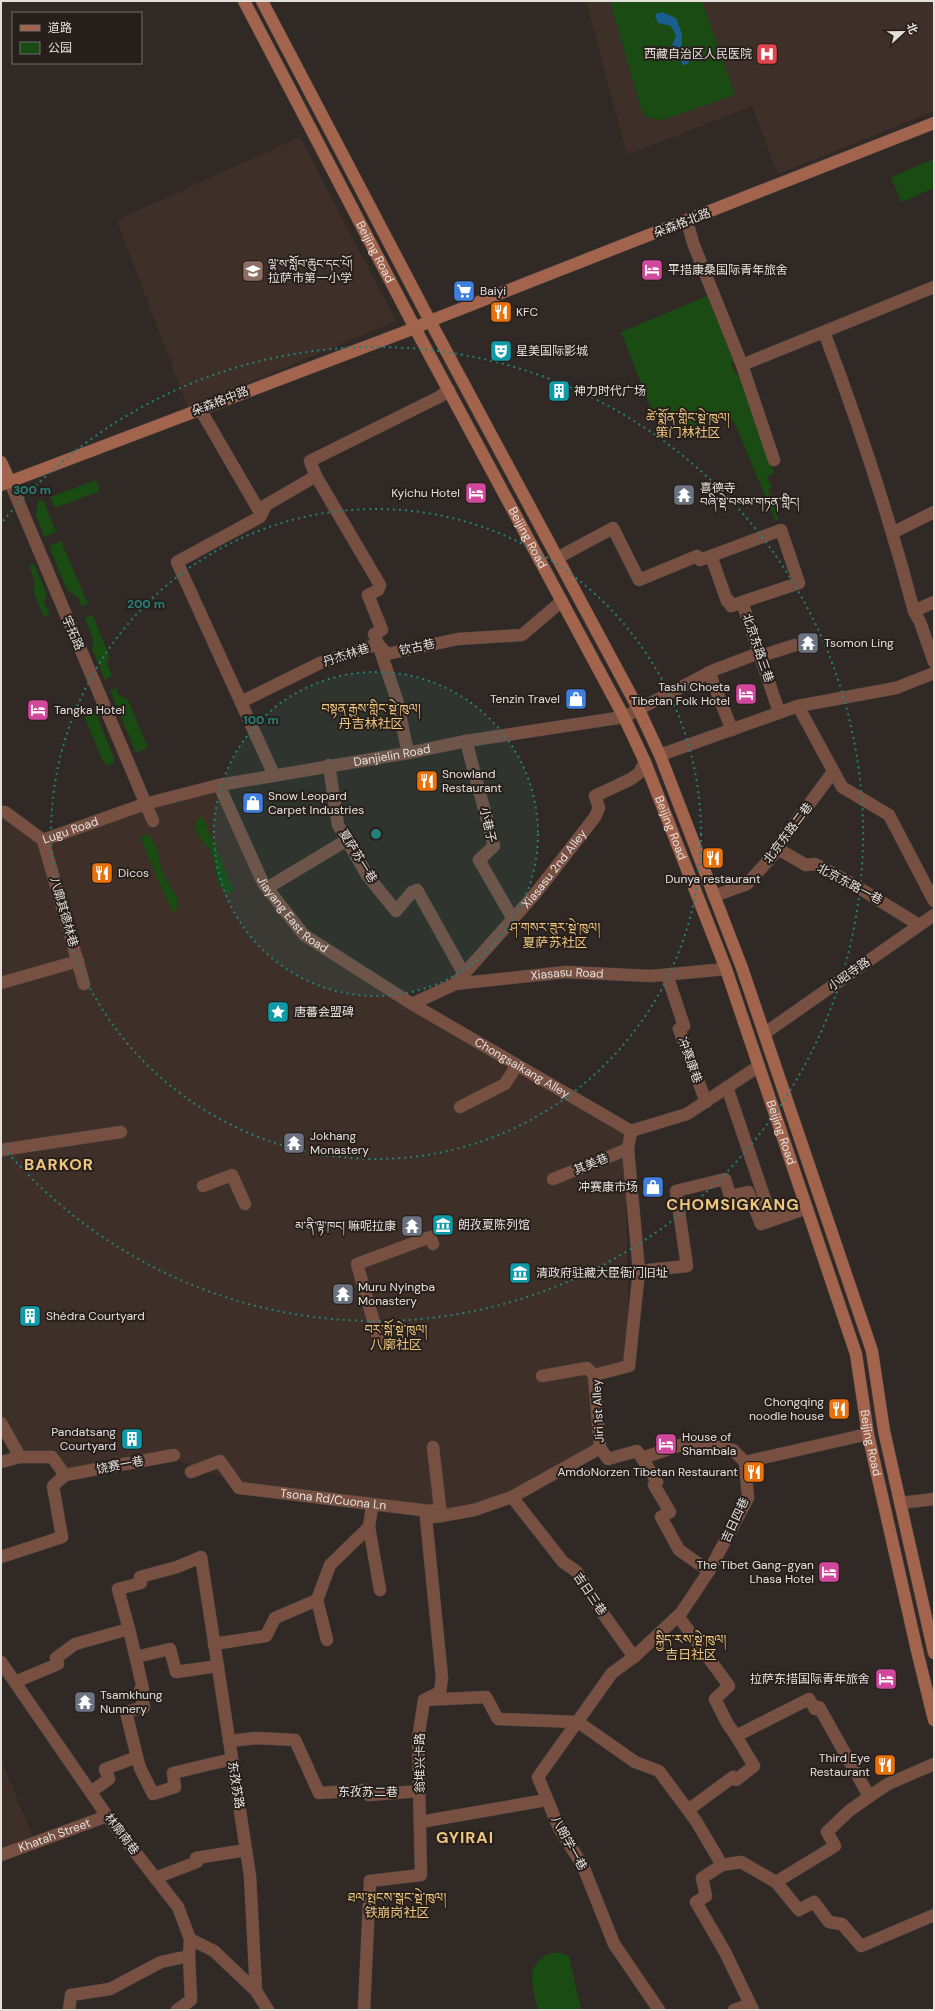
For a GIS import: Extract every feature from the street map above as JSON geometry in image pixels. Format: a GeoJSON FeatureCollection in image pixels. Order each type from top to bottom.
{"type":"FeatureCollection","features":[{"type":"Feature","properties":{"kind":"main road","name":"Beijing Road"},"geometry":{"type":"LineString","coordinates":[[244,1],[416,328],[624,717],[645,762],[726,969],[856,1354],[868,1434],[934,1720]]}},
{"type":"Feature","properties":{"kind":"main road","name":"Beijing Road"},"geometry":{"type":"LineString","coordinates":[[262,1],[430,321],[639,710],[660,755],[765,1033],[872,1350],[884,1431],[934,1653]]}},
{"type":"Feature","properties":{"kind":"main road","name":"朵森格北路"},"geometry":{"type":"LineString","coordinates":[[430,321],[934,124]]}},
{"type":"Feature","properties":{"kind":"main road","name":"朵森格中路"},"geometry":{"type":"LineString","coordinates":[[5,484],[416,328],[430,321]]}},
{"type":"Feature","properties":{"kind":"main road","name":"宇拓路"},"geometry":{"type":"LineString","coordinates":[[1,462],[5,484]]}},
{"type":"Feature","properties":{"kind":"street"},"geometry":{"type":"LineString","coordinates":[[687,221],[693,243],[742,365],[774,460]]}},
{"type":"Feature","properties":{"kind":"street"},"geometry":{"type":"LineString","coordinates":[[742,365],[934,287]]}},
{"type":"Feature","properties":{"kind":"street"},"geometry":{"type":"LineString","coordinates":[[824,332],[894,532],[914,610],[920,622],[934,662]]}},
{"type":"Feature","properties":{"kind":"street","name":"丹杰林巷"},"geometry":{"type":"LineString","coordinates":[[241,702],[320,663],[378,644],[374,634],[382,630],[368,596],[378,590],[380,585],[316,476],[310,461],[439,397],[449,390]]}},
{"type":"Feature","properties":{"kind":"street"},"geometry":{"type":"LineString","coordinates":[[200,409],[262,514]]}},
{"type":"Feature","properties":{"kind":"street"},"geometry":{"type":"LineString","coordinates":[[274,775],[177,562],[260,517],[266,505],[316,476]]}},
{"type":"Feature","properties":{"kind":"street","name":"宇拓路"},"geometry":{"type":"LineString","coordinates":[[5,484],[153,821]]}},
{"type":"Feature","properties":{"kind":"street"},"geometry":{"type":"LineString","coordinates":[[894,532],[934,512]]}},
{"type":"Feature","properties":{"kind":"street"},"geometry":{"type":"LineString","coordinates":[[557,558],[613,528],[639,580],[698,556],[700,560],[781,530],[799,583],[742,602]]}},
{"type":"Feature","properties":{"kind":"street","name":"北京东路三巷"},"geometry":{"type":"LineString","coordinates":[[711,556],[727,601],[729,601],[731,606],[742,602],[780,712]]}},
{"type":"Feature","properties":{"kind":"street","name":"钦古巷"},"geometry":{"type":"LineString","coordinates":[[378,644],[387,654],[458,639],[522,635],[562,601]]}},
{"type":"Feature","properties":{"kind":"street"},"geometry":{"type":"LineString","coordinates":[[914,610],[934,602]]}},
{"type":"Feature","properties":{"kind":"street","name":"钦古巷"},"geometry":{"type":"LineString","coordinates":[[378,644],[397,700],[408,753]]}},
{"type":"Feature","properties":{"kind":"street","name":"Danjielin Road"},"geometry":{"type":"LineString","coordinates":[[145,804],[219,785],[329,765],[408,753],[466,741],[624,717],[709,672],[795,645]]}},
{"type":"Feature","properties":{"kind":"street"},"geometry":{"type":"LineString","coordinates":[[709,672],[732,730]]}},
{"type":"Feature","properties":{"kind":"street"},"geometry":{"type":"LineString","coordinates":[[660,755],[798,706],[896,688],[934,673]]}},
{"type":"Feature","properties":{"kind":"street"},"geometry":{"type":"LineString","coordinates":[[798,706],[842,787],[889,815],[934,901]]}},
{"type":"Feature","properties":{"kind":"street","name":"小巷子"},"geometry":{"type":"LineString","coordinates":[[466,741],[494,846],[479,860],[513,919]]}},
{"type":"Feature","properties":{"kind":"street","name":"Xiasasu 2nd Alley"},"geometry":{"type":"LineString","coordinates":[[455,984],[535,894],[595,817],[600,808],[595,796],[631,779],[639,773],[645,762]]}},
{"type":"Feature","properties":{"kind":"street","name":"夏萨苏一巷"},"geometry":{"type":"LineString","coordinates":[[329,765],[338,825],[367,875],[396,910],[412,892],[417,890],[464,974]]}},
{"type":"Feature","properties":{"kind":"street","name":"北京东路二巷"},"geometry":{"type":"LineString","coordinates":[[714,896],[747,884],[778,849],[781,842],[833,772]]}},
{"type":"Feature","properties":{"kind":"street","name":"Jiayang East Road"},"geometry":{"type":"LineString","coordinates":[[219,785],[263,883],[304,935],[412,1004]]}},
{"type":"Feature","properties":{"kind":"street","name":"Lugu Road"},"geometry":{"type":"LineString","coordinates":[[1,812],[5,812],[43,840],[145,804]]}},
{"type":"Feature","properties":{"kind":"street","name":"八廓其德林巷"},"geometry":{"type":"LineString","coordinates":[[43,840],[84,984]]}},
{"type":"Feature","properties":{"kind":"street"},"geometry":{"type":"LineString","coordinates":[[267,888],[347,840]]}},
{"type":"Feature","properties":{"kind":"street","name":"北京东路一巷"},"geometry":{"type":"LineString","coordinates":[[778,849],[806,865],[815,864],[851,883],[919,925]]}},
{"type":"Feature","properties":{"kind":"street","name":"小昭寺路"},"geometry":{"type":"LineString","coordinates":[[765,1033],[934,915]]}},
{"type":"Feature","properties":{"kind":"street"},"geometry":{"type":"LineString","coordinates":[[1,983],[78,962]]}},
{"type":"Feature","properties":{"kind":"street","name":"Xiasasu Road"},"geometry":{"type":"LineString","coordinates":[[412,1004],[455,984],[566,972],[651,976],[726,969]]}},
{"type":"Feature","properties":{"kind":"street","name":"冲赛康巷"},"geometry":{"type":"LineString","coordinates":[[667,975],[684,1026],[679,1029],[706,1102]]}},
{"type":"Feature","properties":{"kind":"street","name":"Chongsaikang Alley"},"geometry":{"type":"LineString","coordinates":[[412,1004],[631,1131]]}},
{"type":"Feature","properties":{"kind":"street"},"geometry":{"type":"LineString","coordinates":[[460,1107],[505,1084],[517,1065]]}},
{"type":"Feature","properties":{"kind":"street"},"geometry":{"type":"LineString","coordinates":[[631,1131],[687,1114],[759,1066]]}},
{"type":"Feature","properties":{"kind":"street"},"geometry":{"type":"LineString","coordinates":[[727,1087],[772,1220]]}},
{"type":"Feature","properties":{"kind":"street","name":"Jiri 1st Alley"},"geometry":{"type":"LineString","coordinates":[[440,1513],[474,1510],[512,1497],[600,1448],[594,1375],[629,1366],[639,1271],[628,1149],[631,1131]]}},
{"type":"Feature","properties":{"kind":"street"},"geometry":{"type":"LineString","coordinates":[[1,1150],[121,1132]]}},
{"type":"Feature","properties":{"kind":"street","name":"其美巷"},"geometry":{"type":"LineString","coordinates":[[553,1179],[628,1149]]}},
{"type":"Feature","properties":{"kind":"street"},"geometry":{"type":"LineString","coordinates":[[203,1186],[232,1175],[245,1204]]}},
{"type":"Feature","properties":{"kind":"street"},"geometry":{"type":"LineString","coordinates":[[639,1271],[687,1266],[676,1191],[725,1179],[730,1196],[748,1192],[761,1224],[807,1208]]}},
{"type":"Feature","properties":{"kind":"street"},"geometry":{"type":"LineString","coordinates":[[379,1340],[357,1264],[430,1237],[433,1244]]}},
{"type":"Feature","properties":{"kind":"street"},"geometry":{"type":"LineString","coordinates":[[542,1376],[587,1368],[594,1375]]}},
{"type":"Feature","properties":{"kind":"street"},"geometry":{"type":"LineString","coordinates":[[1,1423],[20,1457]]}},
{"type":"Feature","properties":{"kind":"street"},"geometry":{"type":"LineString","coordinates":[[642,1458],[690,1442],[733,1450],[745,1462],[868,1434]]}},
{"type":"Feature","properties":{"kind":"street"},"geometry":{"type":"LineString","coordinates":[[433,1447],[440,1513]]}},
{"type":"Feature","properties":{"kind":"street"},"geometry":{"type":"LineString","coordinates":[[600,1448],[608,1459],[637,1451],[657,1482],[654,1485],[670,1512],[661,1517],[679,1550],[708,1571]]}},
{"type":"Feature","properties":{"kind":"street","name":"饶赛一巷"},"geometry":{"type":"LineString","coordinates":[[65,1475],[174,1455]]}},
{"type":"Feature","properties":{"kind":"street"},"geometry":{"type":"LineString","coordinates":[[1,1462],[20,1457],[52,1457],[65,1475],[53,1486],[62,1537],[1,1557]]}},
{"type":"Feature","properties":{"kind":"street"},"geometry":{"type":"LineString","coordinates":[[191,1472],[220,1461],[240,1488],[440,1513]]}},
{"type":"Feature","properties":{"kind":"street","name":"吉日四巷"},"geometry":{"type":"LineString","coordinates":[[578,1722],[612,1674],[634,1657],[678,1616],[708,1571],[748,1498],[745,1462]]}},
{"type":"Feature","properties":{"kind":"street","name":"Tsona Rd/Cuona Ln"},"geometry":{"type":"LineString","coordinates":[[240,1486],[372,1507],[426,1518]]}},
{"type":"Feature","properties":{"kind":"street","name":"吉日三巷"},"geometry":{"type":"LineString","coordinates":[[512,1497],[563,1562],[576,1571],[604,1615],[634,1657]]}},
{"type":"Feature","properties":{"kind":"street"},"geometry":{"type":"LineString","coordinates":[[900,1503],[934,1499]]}},
{"type":"Feature","properties":{"kind":"street"},"geometry":{"type":"LineString","coordinates":[[372,1507],[368,1527],[380,1590]]}},
{"type":"Feature","properties":{"kind":"street"},"geometry":{"type":"LineString","coordinates":[[424,1700],[440,1692],[442,1678],[426,1518],[440,1513]]}},
{"type":"Feature","properties":{"kind":"street"},"geometry":{"type":"LineString","coordinates":[[327,1640],[317,1600],[330,1565],[368,1527]]}},
{"type":"Feature","properties":{"kind":"street","name":"东孜苏路"},"geometry":{"type":"LineString","coordinates":[[129,1629],[118,1588],[140,1583],[140,1577],[177,1567],[201,1557],[250,1876],[256,1991],[268,2010]]}},
{"type":"Feature","properties":{"kind":"street"},"geometry":{"type":"LineString","coordinates":[[214,1644],[266,1636],[275,1618],[317,1600]]}},
{"type":"Feature","properties":{"kind":"street"},"geometry":{"type":"LineString","coordinates":[[678,1616],[729,1686],[715,1699],[727,1723],[754,1766],[736,1780],[733,1778],[688,1810]]}},
{"type":"Feature","properties":{"kind":"street"},"geometry":{"type":"LineString","coordinates":[[18,1681],[58,1664],[56,1658],[75,1644],[129,1629],[143,1689],[140,1690],[144,1707],[126,1712],[140,1768],[153,1794],[175,1787],[173,1773],[232,1759]]}},
{"type":"Feature","properties":{"kind":"street"},"geometry":{"type":"LineString","coordinates":[[136,1657],[170,1649],[176,1672],[218,1666]]}},
{"type":"Feature","properties":{"kind":"street","name":"林廓南巷"},"geometry":{"type":"LineString","coordinates":[[1,1662],[18,1681],[107,1816],[178,1907],[190,1939]]}},
{"type":"Feature","properties":{"kind":"street"},"geometry":{"type":"LineString","coordinates":[[18,1681],[45,1671]]}},
{"type":"Feature","properties":{"kind":"street"},"geometry":{"type":"LineString","coordinates":[[424,1700],[486,1697],[498,1719],[578,1722],[635,1762],[659,1771],[688,1810],[722,1865]]}},
{"type":"Feature","properties":{"kind":"street"},"geometry":{"type":"LineString","coordinates":[[736,1736],[809,1699],[815,1709],[819,1707],[869,1796]]}},
{"type":"Feature","properties":{"kind":"street","name":"翁堆兴卡路"},"geometry":{"type":"LineString","coordinates":[[364,2010],[370,1881],[421,1875],[418,1739],[424,1700]]}},
{"type":"Feature","properties":{"kind":"street","name":"八朗学一巷"},"geometry":{"type":"LineString","coordinates":[[578,1722],[538,1777],[546,1800],[559,1828],[583,1866],[614,1944],[659,2010]]}},
{"type":"Feature","properties":{"kind":"street","name":"东孜苏二巷"},"geometry":{"type":"LineString","coordinates":[[229,1741],[257,1738],[295,1740],[319,1793],[367,1790],[369,1795],[420,1791]]}},
{"type":"Feature","properties":{"kind":"street"},"geometry":{"type":"LineString","coordinates":[[91,1792],[109,1779],[105,1769],[137,1757]]}},
{"type":"Feature","properties":{"kind":"street"},"geometry":{"type":"LineString","coordinates":[[776,1882],[835,1846],[827,1832],[869,1796],[888,1784],[934,1764]]}},
{"type":"Feature","properties":{"kind":"street"},"geometry":{"type":"LineString","coordinates":[[420,1822],[546,1800]]}},
{"type":"Feature","properties":{"kind":"street","name":"Khatah Street"},"geometry":{"type":"LineString","coordinates":[[1,1855],[107,1816]]}},
{"type":"Feature","properties":{"kind":"street"},"geometry":{"type":"LineString","coordinates":[[156,1878],[197,1862],[196,1858],[246,1850]]}},
{"type":"Feature","properties":{"kind":"street"},"geometry":{"type":"LineString","coordinates":[[734,2010],[752,2007],[725,1952],[696,1902],[706,1896],[702,1878],[722,1865],[741,1862],[776,1882],[799,1910],[814,1902],[829,1922],[842,1924],[861,1946],[934,1915]]}},
{"type":"Feature","properties":{"kind":"street"},"geometry":{"type":"LineString","coordinates":[[177,2010],[191,2000],[189,1956],[190,1939],[214,1951],[256,1991]]}},
{"type":"Feature","properties":{"kind":"street"},"geometry":{"type":"LineString","coordinates":[[68,2010],[71,1995],[110,1989],[161,1962],[189,1956]]}},
{"type":"Feature","properties":{"kind":"shaded area","name":"西藏自治区人民医院"},"geometry":{"type":"Polygon","coordinates":[[[586,1],[934,1],[934,111],[778,174],[752,106],[627,155],[586,1]]]}},
{"type":"Feature","properties":{"kind":"shaded area","name":"ལྷ་ས་སློབ་ཆུང་དང་པོ། 拉萨市第一小学"},"geometry":{"type":"Polygon","coordinates":[[[300,137],[396,321],[188,408],[117,220],[300,137]]]}},
{"type":"Feature","properties":{"kind":"shaded area"},"geometry":{"type":"Polygon","coordinates":[[[219,785],[263,883],[297,925],[625,1134],[629,1366],[594,1375],[600,1448],[512,1497],[426,1518],[245,1486],[166,1456],[65,1475],[52,1457],[20,1457],[1,1419],[1,816],[43,840],[219,785]]]}},
{"type":"Feature","properties":{"kind":"shaded area"},"geometry":{"type":"Polygon","coordinates":[[[1,1759],[34,1840],[1,1851],[1,1759]]]}},
{"type":"Feature","properties":{"kind":"green space"},"geometry":{"type":"Polygon","coordinates":[[[610,1],[702,1],[735,95],[662,120],[648,118],[642,112],[610,1]]]}},
{"type":"Feature","properties":{"kind":"green space"},"geometry":{"type":"Polygon","coordinates":[[[934,159],[934,188],[901,202],[891,177],[934,159]]]}},
{"type":"Feature","properties":{"kind":"green space"},"geometry":{"type":"Polygon","coordinates":[[[707,296],[734,361],[731,363],[736,375],[741,373],[774,473],[767,477],[772,488],[768,489],[779,520],[775,520],[734,421],[727,424],[724,418],[685,434],[676,414],[665,407],[652,411],[621,332],[707,296]]]}},
{"type":"Feature","properties":{"kind":"green space"},"geometry":{"type":"Polygon","coordinates":[[[96,480],[100,491],[55,508],[50,497],[96,480]]]}},
{"type":"Feature","properties":{"kind":"green space"},"geometry":{"type":"Polygon","coordinates":[[[43,500],[56,532],[44,537],[36,515],[38,502],[43,500]]]}},
{"type":"Feature","properties":{"kind":"green space"},"geometry":{"type":"Polygon","coordinates":[[[61,541],[88,604],[81,606],[78,597],[67,590],[49,546],[61,541]]]}},
{"type":"Feature","properties":{"kind":"green space"},"geometry":{"type":"Polygon","coordinates":[[[34,564],[47,594],[44,602],[50,615],[44,617],[33,591],[35,583],[29,566],[34,564]]]}},
{"type":"Feature","properties":{"kind":"green space"},"geometry":{"type":"Polygon","coordinates":[[[93,615],[109,656],[107,663],[112,676],[105,680],[92,648],[94,641],[85,618],[93,615]]]}},
{"type":"Feature","properties":{"kind":"green space"},"geometry":{"type":"Polygon","coordinates":[[[116,688],[119,695],[128,700],[148,748],[136,753],[110,690],[116,688]]]}},
{"type":"Feature","properties":{"kind":"green space"},"geometry":{"type":"Polygon","coordinates":[[[95,711],[114,758],[114,762],[109,766],[103,762],[84,715],[95,711]]]}},
{"type":"Feature","properties":{"kind":"green space"},"geometry":{"type":"Polygon","coordinates":[[[203,817],[234,891],[228,894],[223,891],[218,882],[212,854],[200,839],[196,831],[197,819],[203,817]]]}},
{"type":"Feature","properties":{"kind":"green space"},"geometry":{"type":"Polygon","coordinates":[[[147,834],[156,847],[165,878],[177,899],[178,909],[172,912],[140,837],[147,834]]]}},
{"type":"Feature","properties":{"kind":"green space"},"geometry":{"type":"Polygon","coordinates":[[[550,1953],[561,1953],[569,1956],[581,2010],[538,2010],[532,1985],[533,1970],[542,1958],[550,1953]]]}},
{"type":"Feature","properties":{"kind":"water"},"geometry":{"type":"Polygon","coordinates":[[[662,12],[676,18],[682,34],[682,45],[689,61],[688,64],[683,65],[678,56],[669,52],[676,36],[671,26],[658,23],[655,16],[656,14],[662,12]]]}},
{"type":"Feature","properties":{"kind":"place","name":"西藏自治区人民医院"},"geometry":{"type":"Point","coordinates":[767,54]}},
{"type":"Feature","properties":{"kind":"place","name":"平措康桑国际青年旅舍"},"geometry":{"type":"Point","coordinates":[652,270]}},
{"type":"Feature","properties":{"kind":"place","name":"ལྷ་ས་སློབ་ཆུང་དང་པོ། 拉萨市第一小学"},"geometry":{"type":"Point","coordinates":[253,271]}},
{"type":"Feature","properties":{"kind":"place","name":"Baiyi"},"geometry":{"type":"Point","coordinates":[464,291]}},
{"type":"Feature","properties":{"kind":"place","name":"KFC"},"geometry":{"type":"Point","coordinates":[501,312]}},
{"type":"Feature","properties":{"kind":"place","name":"星美国际影城"},"geometry":{"type":"Point","coordinates":[501,351]}},
{"type":"Feature","properties":{"kind":"place","name":"神力时代广场"},"geometry":{"type":"Point","coordinates":[559,391]}},
{"type":"Feature","properties":{"kind":"place","name":"Kyichu Hotel"},"geometry":{"type":"Point","coordinates":[476,493]}},
{"type":"Feature","properties":{"kind":"place","name":"喜德寺 བཞི་སྡེ་བསམ་གཏན་གླིང།"},"geometry":{"type":"Point","coordinates":[684,495]}},
{"type":"Feature","properties":{"kind":"place","name":"Tsomon Ling"},"geometry":{"type":"Point","coordinates":[808,643]}},
{"type":"Feature","properties":{"kind":"place","name":"Tashi Choeta Tibetan Folk Hotel"},"geometry":{"type":"Point","coordinates":[746,694]}},
{"type":"Feature","properties":{"kind":"place","name":"Tenzin Travel"},"geometry":{"type":"Point","coordinates":[576,699]}},
{"type":"Feature","properties":{"kind":"place","name":"Tangka Hotel"},"geometry":{"type":"Point","coordinates":[38,710]}},
{"type":"Feature","properties":{"kind":"place","name":"Snowland Restaurant"},"geometry":{"type":"Point","coordinates":[427,781]}},
{"type":"Feature","properties":{"kind":"place","name":"Snow Leopard Carpet Industries"},"geometry":{"type":"Point","coordinates":[253,803]}},
{"type":"Feature","properties":{"kind":"place","name":"Dunya restaurant"},"geometry":{"type":"Point","coordinates":[713,858]}},
{"type":"Feature","properties":{"kind":"place","name":"Dicos"},"geometry":{"type":"Point","coordinates":[102,873]}},
{"type":"Feature","properties":{"kind":"place","name":"唐蕃会盟碑"},"geometry":{"type":"Point","coordinates":[278,1012]}},
{"type":"Feature","properties":{"kind":"place","name":"Jokhang Monastery"},"geometry":{"type":"Point","coordinates":[294,1143]}},
{"type":"Feature","properties":{"kind":"place","name":"冲赛康市场"},"geometry":{"type":"Point","coordinates":[653,1187]}},
{"type":"Feature","properties":{"kind":"place","name":"朗孜夏陈列馆"},"geometry":{"type":"Point","coordinates":[443,1225]}},
{"type":"Feature","properties":{"kind":"place","name":"མ་ནི་ལྟ་ཁང། 嘛呢拉康"},"geometry":{"type":"Point","coordinates":[412,1226]}},
{"type":"Feature","properties":{"kind":"place","name":"清政府驻藏大臣衙门旧址"},"geometry":{"type":"Point","coordinates":[520,1273]}},
{"type":"Feature","properties":{"kind":"place","name":"Muru Nyingba Monastery"},"geometry":{"type":"Point","coordinates":[343,1294]}},
{"type":"Feature","properties":{"kind":"place","name":"Shédra Courtyard"},"geometry":{"type":"Point","coordinates":[30,1316]}},
{"type":"Feature","properties":{"kind":"place","name":"Chongqing noodle house"},"geometry":{"type":"Point","coordinates":[839,1409]}},
{"type":"Feature","properties":{"kind":"place","name":"Pandatsang Courtyard"},"geometry":{"type":"Point","coordinates":[132,1439]}},
{"type":"Feature","properties":{"kind":"place","name":"House of Shambala"},"geometry":{"type":"Point","coordinates":[666,1444]}},
{"type":"Feature","properties":{"kind":"place","name":"AmdoNorzen Tibetan Restaurant"},"geometry":{"type":"Point","coordinates":[754,1472]}},
{"type":"Feature","properties":{"kind":"place","name":"The Tibet Gang-gyan Lhasa Hotel"},"geometry":{"type":"Point","coordinates":[829,1572]}},
{"type":"Feature","properties":{"kind":"place","name":"拉萨东措国际青年旅舍"},"geometry":{"type":"Point","coordinates":[886,1679]}},
{"type":"Feature","properties":{"kind":"place","name":"Tsamkhung Nunnery"},"geometry":{"type":"Point","coordinates":[85,1702]}},
{"type":"Feature","properties":{"kind":"place","name":"Third Eye Restaurant"},"geometry":{"type":"Point","coordinates":[885,1765]}},
{"type":"Feature","properties":{"kind":"district","name":"ཚེ་སྨོན་གླིང་སྡེ་ཁུལ། 策门林社区"},"geometry":{"type":"Point","coordinates":[688,424]}},
{"type":"Feature","properties":{"kind":"district","name":"བསྟན་རྒྱས་གླིང་སྡེ་ཁུལ། 丹吉林社区"},"geometry":{"type":"Point","coordinates":[371,716]}},
{"type":"Feature","properties":{"kind":"district","name":"ཤ་གསར་ཟུར་སྡེ་ཁུལ། 夏萨苏社区"},"geometry":{"type":"Point","coordinates":[555,934]}},
{"type":"Feature","properties":{"kind":"district","name":"BARKOR"},"geometry":{"type":"Point","coordinates":[59,1164]}},
{"type":"Feature","properties":{"kind":"district","name":"CHOMSIGKANG"},"geometry":{"type":"Point","coordinates":[733,1204]}},
{"type":"Feature","properties":{"kind":"district","name":"བར་སྐོ་སྡེ་ཁུལ། 八廓社区"},"geometry":{"type":"Point","coordinates":[396,1336]}},
{"type":"Feature","properties":{"kind":"district","name":"སྐྱིད་རས་སྡེ་ཁུལ། 吉日社区"},"geometry":{"type":"Point","coordinates":[691,1646]}},
{"type":"Feature","properties":{"kind":"district","name":"GYIRAI"},"geometry":{"type":"Point","coordinates":[465,1837]}},
{"type":"Feature","properties":{"kind":"district","name":"ཐལ་སྤུངས་སྒང་སྡེ་ཁུལ། 铁崩岗社区"},"geometry":{"type":"Point","coordinates":[397,1904]}}]}
